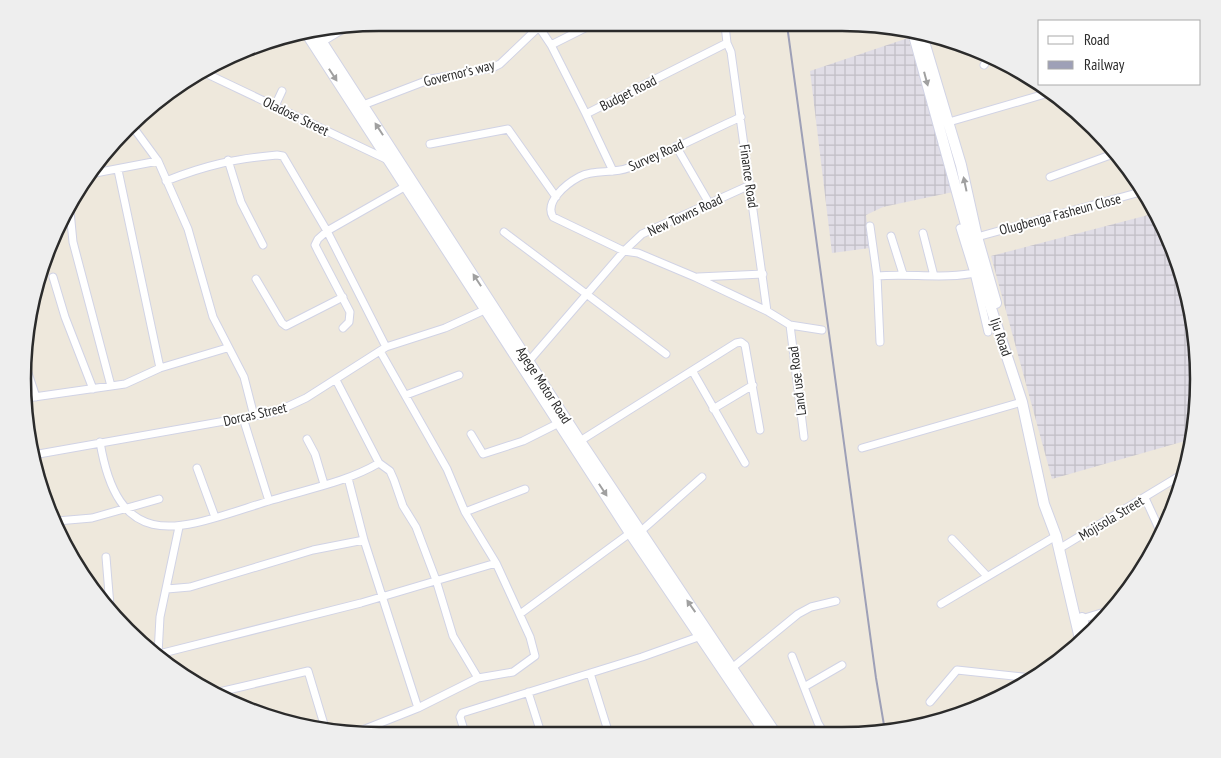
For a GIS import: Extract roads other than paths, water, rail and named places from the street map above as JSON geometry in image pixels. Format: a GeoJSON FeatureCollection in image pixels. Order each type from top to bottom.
{"type":"FeatureCollection","features":[{"type":"Feature","properties":{"kind":"main road","name":"Agege Motor Road"},"geometry":{"type":"LineString","coordinates":[[319,37],[363,105],[406,186],[529,361],[580,440],[595,470]]}},
{"type":"Feature","properties":{"kind":"main road","name":"Agege Motor Road"},"geometry":{"type":"LineString","coordinates":[[310,38],[393,159],[490,308],[559,423],[595,470],[761,727]]}},
{"type":"Feature","properties":{"kind":"main road","name":"Iju Road"},"geometry":{"type":"LineString","coordinates":[[915,39],[976,272],[1022,402],[1044,504],[1056,536],[1079,620],[1083,629]]}},
{"type":"Feature","properties":{"kind":"main road","name":"Iju Road"},"geometry":{"type":"LineString","coordinates":[[924,41],[948,122],[977,236],[1062,547],[1080,632]]}},
{"type":"Feature","properties":{"kind":"main road","name":"Agege Motor Road"},"geometry":{"type":"LineString","coordinates":[[635,533],[732,668],[771,727]]}},
{"type":"Feature","properties":{"kind":"street","name":"Governor's way"},"geometry":{"type":"LineString","coordinates":[[363,105],[430,79],[492,68],[500,64],[535,31]]}},
{"type":"Feature","properties":{"kind":"street"},"geometry":{"type":"LineString","coordinates":[[544,31],[586,114]]}},
{"type":"Feature","properties":{"kind":"street"},"geometry":{"type":"LineString","coordinates":[[551,45],[579,31]]}},
{"type":"Feature","properties":{"kind":"street","name":"Finance Road"},"geometry":{"type":"LineString","coordinates":[[726,31],[727,43],[731,52],[767,311]]}},
{"type":"Feature","properties":{"kind":"street","name":"Budget Road"},"geometry":{"type":"LineString","coordinates":[[613,171],[586,114],[727,43]]}},
{"type":"Feature","properties":{"kind":"street","name":"Oladose Street"},"geometry":{"type":"LineString","coordinates":[[210,75],[393,159]]}},
{"type":"Feature","properties":{"kind":"street"},"geometry":{"type":"LineString","coordinates":[[275,106],[282,91]]}},
{"type":"Feature","properties":{"kind":"street"},"geometry":{"type":"LineString","coordinates":[[948,122],[1042,95]]}},
{"type":"Feature","properties":{"kind":"street","name":"Survey Road"},"geometry":{"type":"LineString","coordinates":[[556,197],[580,176],[627,168],[740,117]]}},
{"type":"Feature","properties":{"kind":"street"},"geometry":{"type":"LineString","coordinates":[[430,144],[508,129],[556,197],[550,205],[553,217],[624,251]]}},
{"type":"Feature","properties":{"kind":"street"},"geometry":{"type":"LineString","coordinates":[[136,131],[158,161],[188,229],[213,317],[227,348],[244,377],[254,416]]}},
{"type":"Feature","properties":{"kind":"street"},"geometry":{"type":"LineString","coordinates":[[676,146],[709,203]]}},
{"type":"Feature","properties":{"kind":"street"},"geometry":{"type":"LineString","coordinates":[[166,181],[202,166],[228,160],[283,156],[328,230],[383,349],[447,469],[465,512],[496,563],[530,637],[535,656],[513,672],[478,678],[418,708],[371,727]]}},
{"type":"Feature","properties":{"kind":"street"},"geometry":{"type":"LineString","coordinates":[[1050,176],[1108,156]]}},
{"type":"Feature","properties":{"kind":"street"},"geometry":{"type":"LineString","coordinates":[[228,160],[241,202],[263,245]]}},
{"type":"Feature","properties":{"kind":"street"},"geometry":{"type":"LineString","coordinates":[[99,173],[158,161]]}},
{"type":"Feature","properties":{"kind":"street"},"geometry":{"type":"LineString","coordinates":[[118,170],[160,368]]}},
{"type":"Feature","properties":{"kind":"street","name":"New Towns Road"},"geometry":{"type":"LineString","coordinates":[[529,361],[586,293],[642,234],[750,185]]}},
{"type":"Feature","properties":{"kind":"street"},"geometry":{"type":"LineString","coordinates":[[343,328],[351,317],[316,245],[318,240],[328,230],[406,186]]}},
{"type":"Feature","properties":{"kind":"street","name":"Olugbenga Fasheun Close"},"geometry":{"type":"LineString","coordinates":[[977,236],[1136,194]]}},
{"type":"Feature","properties":{"kind":"street"},"geometry":{"type":"LineString","coordinates":[[71,218],[73,242],[111,386]]}},
{"type":"Feature","properties":{"kind":"street"},"geometry":{"type":"LineString","coordinates":[[870,226],[877,276],[880,342]]}},
{"type":"Feature","properties":{"kind":"street"},"geometry":{"type":"LineString","coordinates":[[960,228],[976,272],[988,332]]}},
{"type":"Feature","properties":{"kind":"street"},"geometry":{"type":"LineString","coordinates":[[504,232],[666,354]]}},
{"type":"Feature","properties":{"kind":"street"},"geometry":{"type":"LineString","coordinates":[[923,233],[934,276]]}},
{"type":"Feature","properties":{"kind":"street"},"geometry":{"type":"LineString","coordinates":[[891,236],[902,274]]}},
{"type":"Feature","properties":{"kind":"street","name":"Land use Road"},"geometry":{"type":"LineString","coordinates":[[624,251],[638,253],[695,277],[767,311],[790,325],[822,330]]}},
{"type":"Feature","properties":{"kind":"street"},"geometry":{"type":"LineString","coordinates":[[877,276],[902,274],[934,276],[976,272]]}},
{"type":"Feature","properties":{"kind":"street","name":"Land use Road"},"geometry":{"type":"LineString","coordinates":[[695,277],[763,274]]}},
{"type":"Feature","properties":{"kind":"street"},"geometry":{"type":"LineString","coordinates":[[52,276],[64,317],[93,389]]}},
{"type":"Feature","properties":{"kind":"street"},"geometry":{"type":"LineString","coordinates":[[256,279],[282,323],[286,326],[343,298]]}},
{"type":"Feature","properties":{"kind":"street","name":"Dorcas Street"},"geometry":{"type":"LineString","coordinates":[[40,454],[254,416],[292,406],[383,349],[445,328],[490,308]]}},
{"type":"Feature","properties":{"kind":"street","name":"Land use Road"},"geometry":{"type":"LineString","coordinates":[[790,325],[804,437]]}},
{"type":"Feature","properties":{"kind":"street"},"geometry":{"type":"LineString","coordinates":[[580,440],[693,372],[736,343],[741,342],[745,345],[760,430]]}},
{"type":"Feature","properties":{"kind":"street"},"geometry":{"type":"LineString","coordinates":[[32,397],[93,389],[138,380],[160,368],[227,348]]}},
{"type":"Feature","properties":{"kind":"street"},"geometry":{"type":"LineString","coordinates":[[693,372],[744,463]]}},
{"type":"Feature","properties":{"kind":"street"},"geometry":{"type":"LineString","coordinates":[[406,395],[459,375]]}},
{"type":"Feature","properties":{"kind":"street"},"geometry":{"type":"LineString","coordinates":[[336,380],[379,463],[390,471],[406,514],[416,528],[436,580],[453,636],[478,678]]}},
{"type":"Feature","properties":{"kind":"street"},"geometry":{"type":"LineString","coordinates":[[31,382],[36,397]]}},
{"type":"Feature","properties":{"kind":"street"},"geometry":{"type":"LineString","coordinates":[[714,409],[753,385]]}},
{"type":"Feature","properties":{"kind":"street"},"geometry":{"type":"LineString","coordinates":[[862,448],[1022,402]]}},
{"type":"Feature","properties":{"kind":"street"},"geometry":{"type":"LineString","coordinates":[[243,418],[270,501]]}},
{"type":"Feature","properties":{"kind":"street"},"geometry":{"type":"LineString","coordinates":[[471,434],[483,454],[523,441],[559,423]]}},
{"type":"Feature","properties":{"kind":"street"},"geometry":{"type":"LineString","coordinates":[[308,439],[315,454],[324,484]]}},
{"type":"Feature","properties":{"kind":"street"},"geometry":{"type":"LineString","coordinates":[[100,442],[109,482],[125,510],[153,526],[180,527],[348,478],[379,463]]}},
{"type":"Feature","properties":{"kind":"street"},"geometry":{"type":"LineString","coordinates":[[197,468],[215,517]]}},
{"type":"Feature","properties":{"kind":"street"},"geometry":{"type":"LineString","coordinates":[[520,614],[635,533],[702,476]]}},
{"type":"Feature","properties":{"kind":"street"},"geometry":{"type":"LineString","coordinates":[[348,478],[364,540],[384,596],[418,708]]}},
{"type":"Feature","properties":{"kind":"street","name":"Mojisola Street"},"geometry":{"type":"LineString","coordinates":[[1062,547],[1175,479]]}},
{"type":"Feature","properties":{"kind":"street"},"geometry":{"type":"LineString","coordinates":[[465,512],[525,489]]}},
{"type":"Feature","properties":{"kind":"street"},"geometry":{"type":"LineString","coordinates":[[1145,498],[1157,525]]}},
{"type":"Feature","properties":{"kind":"street"},"geometry":{"type":"LineString","coordinates":[[62,521],[92,518],[159,499]]}},
{"type":"Feature","properties":{"kind":"street"},"geometry":{"type":"LineString","coordinates":[[158,647],[160,617],[180,527]]}},
{"type":"Feature","properties":{"kind":"street"},"geometry":{"type":"LineString","coordinates":[[941,604],[1056,536]]}},
{"type":"Feature","properties":{"kind":"street"},"geometry":{"type":"LineString","coordinates":[[952,539],[987,576]]}},
{"type":"Feature","properties":{"kind":"street"},"geometry":{"type":"LineString","coordinates":[[167,589],[190,587],[313,550],[364,540]]}},
{"type":"Feature","properties":{"kind":"street"},"geometry":{"type":"LineString","coordinates":[[106,557],[109,598]]}},
{"type":"Feature","properties":{"kind":"street"},"geometry":{"type":"LineString","coordinates":[[165,653],[384,596],[496,563]]}},
{"type":"Feature","properties":{"kind":"street"},"geometry":{"type":"LineString","coordinates":[[732,668],[798,614],[811,607],[836,601]]}},
{"type":"Feature","properties":{"kind":"street"},"geometry":{"type":"LineString","coordinates":[[1079,620],[1098,614]]}},
{"type":"Feature","properties":{"kind":"street"},"geometry":{"type":"LineString","coordinates":[[463,727],[460,717],[462,713],[642,657],[701,636]]}},
{"type":"Feature","properties":{"kind":"street"},"geometry":{"type":"LineString","coordinates":[[792,656],[822,727]]}},
{"type":"Feature","properties":{"kind":"street"},"geometry":{"type":"LineString","coordinates":[[804,687],[842,665]]}},
{"type":"Feature","properties":{"kind":"street"},"geometry":{"type":"LineString","coordinates":[[930,702],[957,670],[1021,677]]}},
{"type":"Feature","properties":{"kind":"street"},"geometry":{"type":"LineString","coordinates":[[225,691],[308,671],[323,722]]}},
{"type":"Feature","properties":{"kind":"street"},"geometry":{"type":"LineString","coordinates":[[590,673],[607,727]]}},
{"type":"Feature","properties":{"kind":"street"},"geometry":{"type":"LineString","coordinates":[[528,692],[539,727]]}},
{"type":"Feature","properties":{"kind":"railway"},"geometry":{"type":"LineString","coordinates":[[788,31],[884,724]]}}]}
